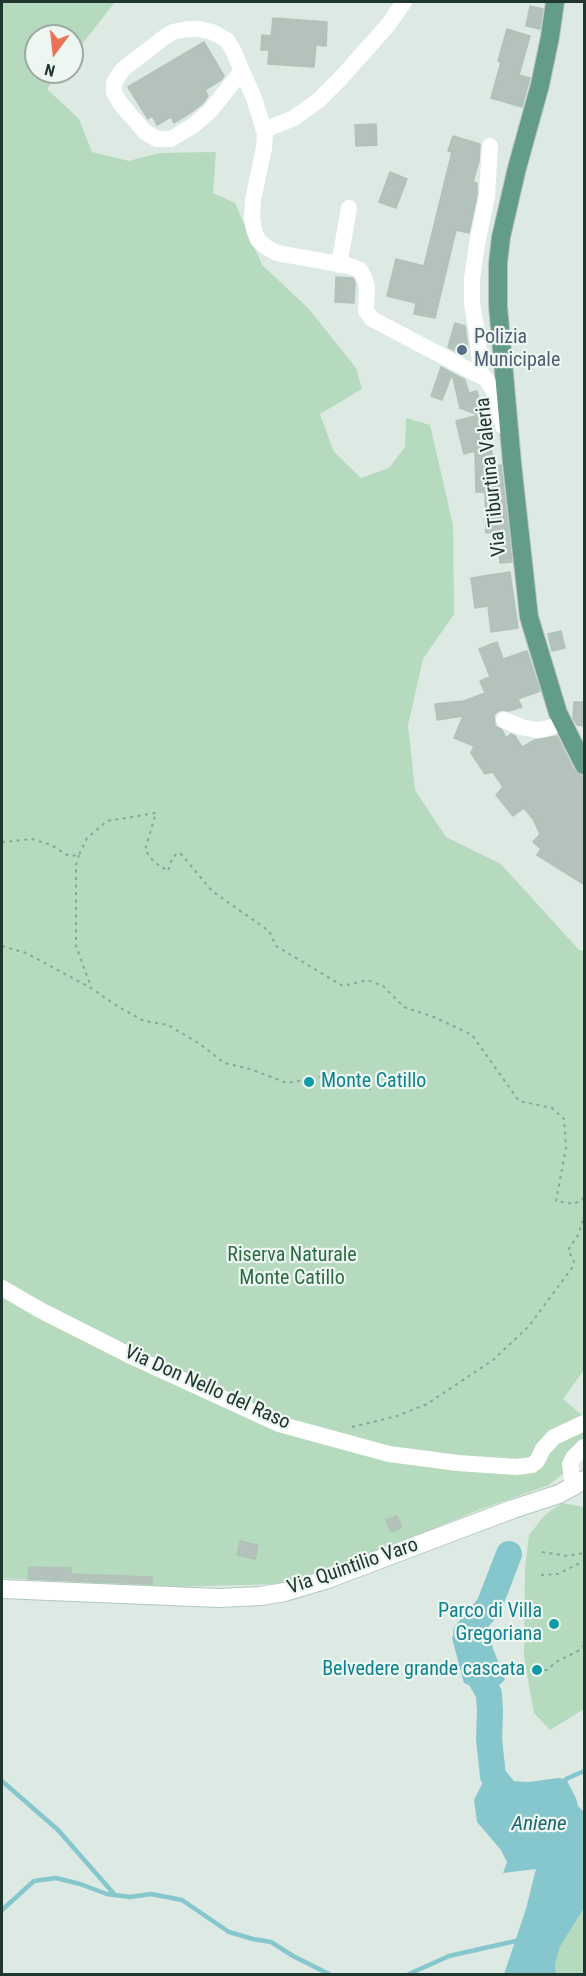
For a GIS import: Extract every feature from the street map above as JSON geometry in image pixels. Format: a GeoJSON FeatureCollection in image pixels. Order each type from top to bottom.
{"type":"FeatureCollection","features":[{"type":"Feature","properties":{"kind":"main road","name":"Via Tiburtina Valeria"},"geometry":{"type":"LineString","coordinates":[[555,2],[540,85],[499,249],[498,319],[529,617],[558,712],[585,765]]}},
{"type":"Feature","properties":{"kind":"main road","name":"Via Quintilio Varo"},"geometry":{"type":"LineString","coordinates":[[2,1589],[218,1598],[275,1594],[325,1580],[559,1494],[579,1483]]}},
{"type":"Feature","properties":{"kind":"street"},"geometry":{"type":"LineString","coordinates":[[264,130],[294,118],[320,100],[388,25],[404,2]]}},
{"type":"Feature","properties":{"kind":"street"},"geometry":{"type":"LineString","coordinates":[[242,70],[210,111],[194,125],[171,139],[157,139],[145,132],[120,103],[114,92],[115,80],[126,66],[167,35],[187,29],[206,31],[223,37],[231,46],[242,70],[264,130],[264,147],[252,210],[255,235],[262,244],[277,253],[355,267],[360,270],[367,287],[365,306],[372,319],[481,375],[490,382],[495,393],[512,463]]}},
{"type":"Feature","properties":{"kind":"street"},"geometry":{"type":"LineString","coordinates":[[481,375],[472,303],[472,279],[487,196],[490,146]]}},
{"type":"Feature","properties":{"kind":"street"},"geometry":{"type":"LineString","coordinates":[[339,265],[349,208]]}},
{"type":"Feature","properties":{"kind":"street"},"geometry":{"type":"LineString","coordinates":[[504,720],[537,730],[563,723]]}},
{"type":"Feature","properties":{"kind":"street","name":"Via Don Nello del Raso"},"geometry":{"type":"LineString","coordinates":[[2,1288],[133,1357],[279,1424],[389,1454],[458,1463],[516,1467],[531,1465],[537,1461],[543,1449],[554,1437],[585,1423]]}},
{"type":"Feature","properties":{"kind":"street"},"geometry":{"type":"LineString","coordinates":[[579,1483],[570,1464],[585,1447]]}},
{"type":"Feature","properties":{"kind":"path"},"geometry":{"type":"LineString","coordinates":[[91,988],[76,946],[76,865],[79,855],[87,838],[107,821],[156,813],[145,850],[154,862],[168,872],[172,859],[177,854],[181,854],[212,891],[269,931],[276,946],[343,986],[367,981],[383,986],[404,1006],[472,1035],[519,1101],[552,1108],[564,1119],[566,1149],[556,1201],[574,1204],[585,1198]]}},
{"type":"Feature","properties":{"kind":"path"},"geometry":{"type":"LineString","coordinates":[[2,846],[3,841],[32,839],[51,845],[69,856],[79,855]]}},
{"type":"Feature","properties":{"kind":"path"},"geometry":{"type":"LineString","coordinates":[[2,946],[26,953],[144,1020],[168,1025],[200,1044],[224,1064],[250,1069],[287,1083],[321,1077],[354,1077],[371,1090]]}},
{"type":"Feature","properties":{"kind":"path"},"geometry":{"type":"LineString","coordinates":[[346,1428],[397,1416],[427,1404],[493,1360],[529,1326],[572,1268],[574,1261],[568,1250],[578,1235],[585,1217]]}},
{"type":"Feature","properties":{"kind":"path"},"geometry":{"type":"LineString","coordinates":[[542,1552],[568,1556],[585,1553]]}},
{"type":"Feature","properties":{"kind":"path"},"geometry":{"type":"LineString","coordinates":[[541,1575],[558,1574],[585,1561]]}},
{"type":"Feature","properties":{"kind":"path"},"geometry":{"type":"LineString","coordinates":[[537,1670],[547,1670],[585,1645]]}},
{"type":"Feature","properties":{"kind":"green space","name":"Riserva Naturale Monte Catillo"},"geometry":{"type":"Polygon","coordinates":[[[2,2],[115,2],[84,42],[84,24],[24,24],[24,84],[51,84],[47,89],[79,119],[92,152],[129,161],[159,153],[216,152],[213,193],[235,203],[262,265],[308,308],[356,368],[362,389],[320,414],[334,452],[361,478],[389,468],[405,447],[406,418],[430,425],[453,525],[454,614],[423,659],[408,725],[415,790],[446,837],[501,864],[579,950],[584,951],[584,1370],[563,1399],[584,1417],[584,1457],[549,1485],[479,1510],[351,1562],[279,1584],[174,1587],[2,1578],[2,2]]]}},
{"type":"Feature","properties":{"kind":"green space","name":"Parco di Villa Gregoriana"},"geometry":{"type":"Polygon","coordinates":[[[562,1503],[584,1507],[584,1709],[550,1730],[534,1713],[524,1657],[525,1568],[529,1535],[545,1515],[562,1503]]]}},
{"type":"Feature","properties":{"kind":"green space"},"geometry":{"type":"Polygon","coordinates":[[[584,1909],[584,1974],[556,1974],[555,1964],[560,1947],[584,1909]]]}},
{"type":"Feature","properties":{"kind":"water"},"geometry":{"type":"Polygon","coordinates":[[[489,1606],[488,1635],[505,1680],[489,1694],[464,1683],[452,1638],[464,1617],[489,1606]]]}},
{"type":"Feature","properties":{"kind":"water","name":"Aniene"},"geometry":{"type":"Polygon","coordinates":[[[493,1776],[509,1781],[529,1782],[566,1779],[578,1806],[584,1812],[583,1910],[560,1947],[555,1964],[556,1974],[504,1974],[526,1909],[536,1869],[503,1873],[507,1862],[501,1850],[477,1822],[474,1800],[483,1782],[493,1776]]]}},
{"type":"Feature","properties":{"kind":"building"},"geometry":{"type":"Polygon","coordinates":[[[530,6],[543,9],[540,29],[526,26],[530,6]]]}},
{"type":"Feature","properties":{"kind":"building"},"geometry":{"type":"Polygon","coordinates":[[[273,18],[327,22],[326,46],[316,45],[314,67],[268,64],[269,50],[261,50],[262,35],[271,36],[273,18]]]}},
{"type":"Feature","properties":{"kind":"building"},"geometry":{"type":"Polygon","coordinates":[[[507,29],[530,36],[519,75],[530,78],[522,107],[491,98],[507,29]]]}},
{"type":"Feature","properties":{"kind":"building"},"geometry":{"type":"Polygon","coordinates":[[[204,42],[224,76],[205,90],[208,96],[193,111],[174,123],[171,117],[157,125],[152,116],[148,119],[128,87],[204,42]]]}},
{"type":"Feature","properties":{"kind":"building"},"geometry":{"type":"Polygon","coordinates":[[[376,124],[377,145],[356,146],[355,125],[376,124]]]}},
{"type":"Feature","properties":{"kind":"building"},"geometry":{"type":"Polygon","coordinates":[[[453,136],[480,144],[479,161],[473,182],[477,183],[477,195],[469,233],[456,230],[435,318],[414,314],[416,303],[387,296],[396,259],[424,266],[452,152],[448,151],[453,136]]]}},
{"type":"Feature","properties":{"kind":"building"},"geometry":{"type":"Polygon","coordinates":[[[390,172],[407,179],[396,208],[379,202],[390,172]]]}},
{"type":"Feature","properties":{"kind":"building"},"geometry":{"type":"Polygon","coordinates":[[[336,277],[353,278],[354,303],[335,302],[336,277]]]}},
{"type":"Feature","properties":{"kind":"building"},"geometry":{"type":"Polygon","coordinates":[[[455,323],[465,326],[468,349],[466,356],[448,347],[455,323]]]}},
{"type":"Feature","properties":{"kind":"building"},"geometry":{"type":"Polygon","coordinates":[[[441,367],[465,380],[469,393],[477,391],[495,466],[501,465],[512,562],[500,563],[497,532],[486,533],[485,492],[476,492],[475,451],[464,454],[456,421],[479,415],[460,408],[452,374],[442,400],[431,396],[441,367]]]}},
{"type":"Feature","properties":{"kind":"building"},"geometry":{"type":"Polygon","coordinates":[[[510,572],[518,628],[491,632],[488,606],[475,608],[471,578],[510,572]]]}},
{"type":"Feature","properties":{"kind":"building"},"geometry":{"type":"Polygon","coordinates":[[[561,631],[565,648],[552,651],[548,634],[561,631]]]}},
{"type":"Feature","properties":{"kind":"building"},"geometry":{"type":"Polygon","coordinates":[[[497,642],[503,659],[527,651],[540,691],[518,699],[522,707],[497,712],[494,715],[495,726],[502,730],[506,738],[511,734],[515,736],[522,747],[535,740],[557,736],[574,770],[585,782],[585,885],[537,855],[541,849],[533,842],[540,834],[533,819],[524,808],[513,816],[496,795],[503,787],[493,772],[485,774],[471,753],[474,746],[454,738],[463,716],[437,720],[435,704],[464,701],[485,693],[480,681],[490,677],[479,649],[497,642]]]}},
{"type":"Feature","properties":{"kind":"building"},"geometry":{"type":"Polygon","coordinates":[[[574,702],[585,702],[585,726],[577,725],[573,718],[574,702]]]}},
{"type":"Feature","properties":{"kind":"building"},"geometry":{"type":"Polygon","coordinates":[[[397,1516],[402,1527],[391,1532],[386,1520],[397,1516]]]}},
{"type":"Feature","properties":{"kind":"building"},"geometry":{"type":"Polygon","coordinates":[[[240,1541],[258,1545],[255,1559],[237,1555],[240,1541]]]}},
{"type":"Feature","properties":{"kind":"building"},"geometry":{"type":"Polygon","coordinates":[[[29,1567],[71,1568],[71,1574],[153,1577],[152,1584],[28,1579],[29,1567]]]}},
{"type":"Feature","properties":{"kind":"waterway","name":"Aniene"},"geometry":{"type":"LineString","coordinates":[[466,1633],[489,1606],[509,1554]]}},
{"type":"Feature","properties":{"kind":"waterway","name":"Aniene"},"geometry":{"type":"LineString","coordinates":[[472,1663],[489,1694],[489,1739],[493,1776],[515,1803]]}},
{"type":"Feature","properties":{"kind":"waterway","name":"Aniene"},"geometry":{"type":"LineString","coordinates":[[565,1783],[566,1779],[584,1771]]}},
{"type":"Feature","properties":{"kind":"waterway"},"geometry":{"type":"LineString","coordinates":[[2,1781],[58,1830],[115,1895]]}},
{"type":"Feature","properties":{"kind":"waterway"},"geometry":{"type":"LineString","coordinates":[[2,1910],[34,1881],[56,1878],[107,1894],[130,1897],[151,1894],[182,1900],[229,1932],[271,1942],[329,1974]]}},
{"type":"Feature","properties":{"kind":"waterway"},"geometry":{"type":"LineString","coordinates":[[409,1974],[449,1956],[520,1940]]}},
{"type":"Feature","properties":{"kind":"place","name":"Polizia Municipale"},"geometry":{"type":"Point","coordinates":[462,350]}},
{"type":"Feature","properties":{"kind":"place","name":"Monte Catillo"},"geometry":{"type":"Point","coordinates":[309,1082]}},
{"type":"Feature","properties":{"kind":"place","name":"Parco di Villa Gregoriana"},"geometry":{"type":"Point","coordinates":[554,1624]}},
{"type":"Feature","properties":{"kind":"place","name":"Belvedere grande cascata"},"geometry":{"type":"Point","coordinates":[537,1670]}}]}
